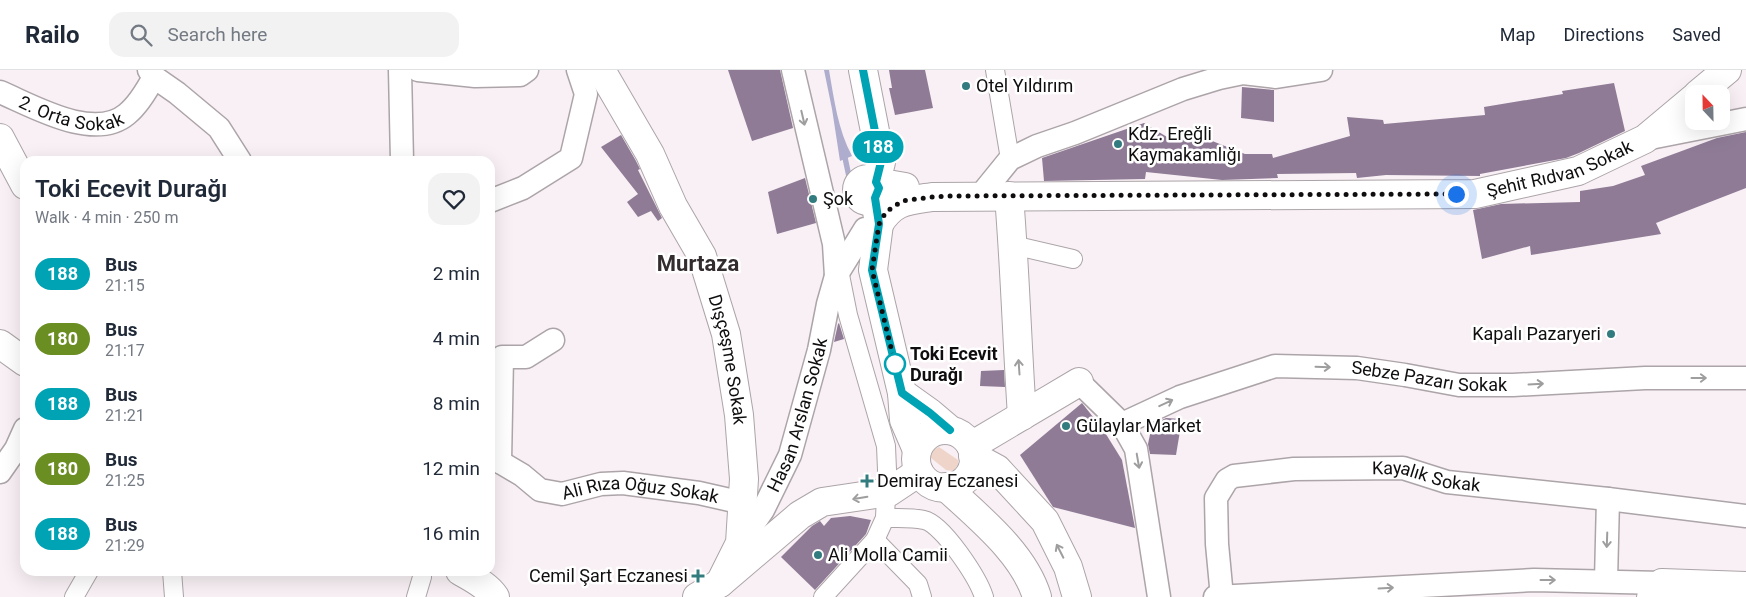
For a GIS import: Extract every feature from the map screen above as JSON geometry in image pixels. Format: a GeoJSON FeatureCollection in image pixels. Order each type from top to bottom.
{"type":"FeatureCollection","features":[{"type":"Feature","properties":{"kind":"street"},"geometry":{"type":"LineString","coordinates":[[400,70],[402,156]]}},
{"type":"Feature","properties":{"kind":"street"},"geometry":{"type":"LineString","coordinates":[[418,70],[475,76],[520,75],[527,70]]}},
{"type":"Feature","properties":{"kind":"street"},"geometry":{"type":"LineString","coordinates":[[495,199],[523,188],[571,158],[586,94],[578,70]]}},
{"type":"Feature","properties":{"kind":"street","name":"Dışçeşme Sokak"},"geometry":{"type":"LineString","coordinates":[[601,70],[650,154],[672,206],[702,256],[726,334],[739,415],[744,479],[743,503],[740,543],[708,590]]}},
{"type":"Feature","properties":{"kind":"street","name":"Hasan Arslan Sokak"},"geometry":{"type":"LineString","coordinates":[[793,70],[829,220],[838,273],[848,315],[886,446],[886,493]]}},
{"type":"Feature","properties":{"kind":"street"},"geometry":{"type":"LineString","coordinates":[[863,70],[871,176],[866,232],[872,270],[902,393],[904,420],[924,478],[930,483],[946,487],[961,482],[967,451],[1079,382],[1122,424],[1136,449],[1159,597]]}},
{"type":"Feature","properties":{"kind":"street"},"geometry":{"type":"LineString","coordinates":[[995,70],[1010,159]]}},
{"type":"Feature","properties":{"kind":"street"},"geometry":{"type":"LineString","coordinates":[[980,196],[1010,159],[1150,101],[1219,78],[1244,73],[1276,77],[1321,70]]}},
{"type":"Feature","properties":{"kind":"street"},"geometry":{"type":"LineString","coordinates":[[1709,85],[1727,70]]}},
{"type":"Feature","properties":{"kind":"street"},"geometry":{"type":"LineString","coordinates":[[151,74],[219,128],[237,156]]}},
{"type":"Feature","properties":{"kind":"street","name":"2. Orta Sokak"},"geometry":{"type":"LineString","coordinates":[[0,92],[59,117],[88,125],[106,124],[126,115],[146,92],[151,74]]}},
{"type":"Feature","properties":{"kind":"street","name":"Şehit Rıdvan Sokak"},"geometry":{"type":"LineString","coordinates":[[871,176],[904,194],[932,197],[1475,194],[1578,171],[1645,139],[1685,106]]}},
{"type":"Feature","properties":{"kind":"street"},"geometry":{"type":"LineString","coordinates":[[1645,139],[1746,119]]}},
{"type":"Feature","properties":{"kind":"street"},"geometry":{"type":"LineString","coordinates":[[0,138],[20,176]]}},
{"type":"Feature","properties":{"kind":"street","name":"Şehit Rıdvan Sokak"},"geometry":{"type":"LineString","coordinates":[[871,176],[904,194]]}},
{"type":"Feature","properties":{"kind":"street"},"geometry":{"type":"LineString","coordinates":[[829,220],[837,231],[866,232],[904,194]]}},
{"type":"Feature","properties":{"kind":"street"},"geometry":{"type":"LineString","coordinates":[[1009,196],[1022,416]]}},
{"type":"Feature","properties":{"kind":"street","name":"Hasan Arslan Sokak"},"geometry":{"type":"LineString","coordinates":[[740,543],[763,510],[790,455],[819,350],[828,304],[838,273],[866,232]]}},
{"type":"Feature","properties":{"kind":"street"},"geometry":{"type":"LineString","coordinates":[[1013,244],[1074,259]]}},
{"type":"Feature","properties":{"kind":"street","name":"Ali Rıza Oğuz Sokak"},"geometry":{"type":"LineString","coordinates":[[553,340],[526,358],[496,355],[495,462],[522,476],[540,490],[562,494],[601,484],[623,483],[699,493],[743,503]]}},
{"type":"Feature","properties":{"kind":"street"},"geometry":{"type":"LineString","coordinates":[[0,344],[20,358]]}},
{"type":"Feature","properties":{"kind":"street","name":"Sebze Pazarı Sokak"},"geometry":{"type":"LineString","coordinates":[[1122,424],[1180,397],[1275,366],[1357,368],[1459,385],[1514,385],[1645,378],[1746,378]]}},
{"type":"Feature","properties":{"kind":"street"},"geometry":{"type":"LineString","coordinates":[[902,393],[930,413],[967,451],[984,523]]}},
{"type":"Feature","properties":{"kind":"street"},"geometry":{"type":"LineString","coordinates":[[822,597],[875,540],[886,493],[918,461],[921,442],[934,432],[997,469],[1045,521],[1068,566],[1077,597]]}},
{"type":"Feature","properties":{"kind":"street"},"geometry":{"type":"LineString","coordinates":[[0,472],[20,440]]}},
{"type":"Feature","properties":{"kind":"street","name":"Kayalık Sokak"},"geometry":{"type":"LineString","coordinates":[[1222,596],[1217,544],[1216,498],[1227,480],[1234,476],[1294,469],[1403,468],[1447,482],[1746,516]]}},
{"type":"Feature","properties":{"kind":"street"},"geometry":{"type":"LineString","coordinates":[[946,487],[984,523],[1018,560],[1037,597]]}},
{"type":"Feature","properties":{"kind":"street"},"geometry":{"type":"LineString","coordinates":[[708,590],[800,515],[822,502],[886,493],[947,538],[980,585],[984,597]]}},
{"type":"Feature","properties":{"kind":"street"},"geometry":{"type":"LineString","coordinates":[[1606,580],[1608,499]]}},
{"type":"Feature","properties":{"kind":"street"},"geometry":{"type":"LineString","coordinates":[[875,540],[918,584],[922,597]]}},
{"type":"Feature","properties":{"kind":"street"},"geometry":{"type":"LineString","coordinates":[[74,597],[85,576]]}},
{"type":"Feature","properties":{"kind":"street"},"geometry":{"type":"LineString","coordinates":[[172,576],[174,597]]}},
{"type":"Feature","properties":{"kind":"street"},"geometry":{"type":"LineString","coordinates":[[467,576],[492,595]]}},
{"type":"Feature","properties":{"kind":"street"},"geometry":{"type":"LineString","coordinates":[[416,597],[422,577]]}},
{"type":"Feature","properties":{"kind":"street"},"geometry":{"type":"LineString","coordinates":[[1215,597],[1309,594],[1534,580],[1606,580],[1669,590],[1746,586]]}},
{"type":"Feature","properties":{"kind":"shaded area"},"geometry":{"type":"Polygon","coordinates":[[[939,447],[958,460],[954,471],[946,470],[931,458],[930,454],[939,447]]]}},
{"type":"Feature","properties":{"kind":"water"},"geometry":{"type":"Polygon","coordinates":[[[824,70],[829,70],[840,125],[852,156],[840,161],[832,109],[824,70]]]}},
{"type":"Feature","properties":{"kind":"building"},"geometry":{"type":"Polygon","coordinates":[[[728,70],[780,70],[793,128],[752,141],[728,70]]]}},
{"type":"Feature","properties":{"kind":"building"},"geometry":{"type":"Polygon","coordinates":[[[889,70],[925,70],[933,108],[895,115],[889,88],[892,88],[889,70]]]}},
{"type":"Feature","properties":{"kind":"building"},"geometry":{"type":"Polygon","coordinates":[[[1614,83],[1625,131],[1566,158],[1480,174],[1480,176],[1386,175],[1357,178],[1356,173],[1277,174],[1278,178],[1222,180],[1146,172],[1145,179],[1044,181],[1042,158],[1144,123],[1172,140],[1177,127],[1245,154],[1272,154],[1273,158],[1350,136],[1347,117],[1383,120],[1384,124],[1485,115],[1484,107],[1563,94],[1562,91],[1614,83]]]}},
{"type":"Feature","properties":{"kind":"building"},"geometry":{"type":"Polygon","coordinates":[[[1242,87],[1274,90],[1274,122],[1241,118],[1242,87]]]}},
{"type":"Feature","properties":{"kind":"building"},"geometry":{"type":"Polygon","coordinates":[[[1746,132],[1746,188],[1656,223],[1661,234],[1531,255],[1530,246],[1482,259],[1473,210],[1501,204],[1580,202],[1580,191],[1613,186],[1645,175],[1641,166],[1717,138],[1746,132]]]}},
{"type":"Feature","properties":{"kind":"building"},"geometry":{"type":"Polygon","coordinates":[[[621,135],[640,169],[638,170],[662,218],[658,221],[651,211],[638,217],[627,202],[638,194],[601,147],[621,135]]]}},
{"type":"Feature","properties":{"kind":"building"},"geometry":{"type":"Polygon","coordinates":[[[805,178],[816,223],[777,234],[768,192],[805,178]]]}},
{"type":"Feature","properties":{"kind":"building"},"geometry":{"type":"Polygon","coordinates":[[[838,324],[844,339],[834,342],[838,324]]]}},
{"type":"Feature","properties":{"kind":"building"},"geometry":{"type":"Polygon","coordinates":[[[1004,370],[1005,387],[980,386],[981,371],[1004,370]]]}},
{"type":"Feature","properties":{"kind":"building"},"geometry":{"type":"Polygon","coordinates":[[[1082,403],[1104,431],[1122,460],[1135,528],[1053,507],[1020,455],[1082,403]]]}},
{"type":"Feature","properties":{"kind":"building"},"geometry":{"type":"Polygon","coordinates":[[[1166,418],[1182,419],[1176,455],[1150,454],[1148,444],[1152,425],[1166,418]]]}},
{"type":"Feature","properties":{"kind":"building","name":"Ali Molla Camii"},"geometry":{"type":"Polygon","coordinates":[[[850,516],[871,520],[866,534],[815,590],[781,557],[812,526],[820,521],[824,526],[831,518],[850,516]]]}},
{"type":"Feature","properties":{"kind":"waterway"},"geometry":{"type":"LineString","coordinates":[[844,153],[854,200]]}},
{"type":"Feature","properties":{"kind":"bus line","name":"188"},"geometry":{"type":"LineString","coordinates":[[863,70],[881,162],[876,182],[879,188],[878,195],[875,198],[879,224],[872,270],[902,393],[950,430]]}},
{"type":"Feature","properties":{"kind":"place","name":"Otel Yıldırım"},"geometry":{"type":"Point","coordinates":[966,86]}},
{"type":"Feature","properties":{"kind":"place","name":"Kdz. Ereğli Kaymakamlığı"},"geometry":{"type":"Point","coordinates":[1118,144]}},
{"type":"Feature","properties":{"kind":"place","name":"Şok"},"geometry":{"type":"Point","coordinates":[813,199]}},
{"type":"Feature","properties":{"kind":"place","name":"Kapalı Pazaryeri"},"geometry":{"type":"Point","coordinates":[1611,334]}},
{"type":"Feature","properties":{"kind":"place","name":"Toki Ecevit Durağı"},"geometry":{"type":"Point","coordinates":[895,364]}},
{"type":"Feature","properties":{"kind":"place","name":"Gülaylar Market"},"geometry":{"type":"Point","coordinates":[1066,426]}},
{"type":"Feature","properties":{"kind":"place","name":"Demiray Eczanesi"},"geometry":{"type":"Point","coordinates":[867,481]}},
{"type":"Feature","properties":{"kind":"place","name":"Ali Molla Camii"},"geometry":{"type":"Point","coordinates":[818,555]}},
{"type":"Feature","properties":{"kind":"place","name":"Cemil Şart Eczanesi"},"geometry":{"type":"Point","coordinates":[698,576]}},
{"type":"Feature","properties":{"kind":"district","name":"Murtaza"},"geometry":{"type":"Point","coordinates":[698,263]}},
{"type":"Feature","properties":{"kind":"route"},"geometry":{"type":"LineString","coordinates":[[895,364],[872,270],[879,224],[886,212],[902,201],[948,196],[1456,194]]}}]}
